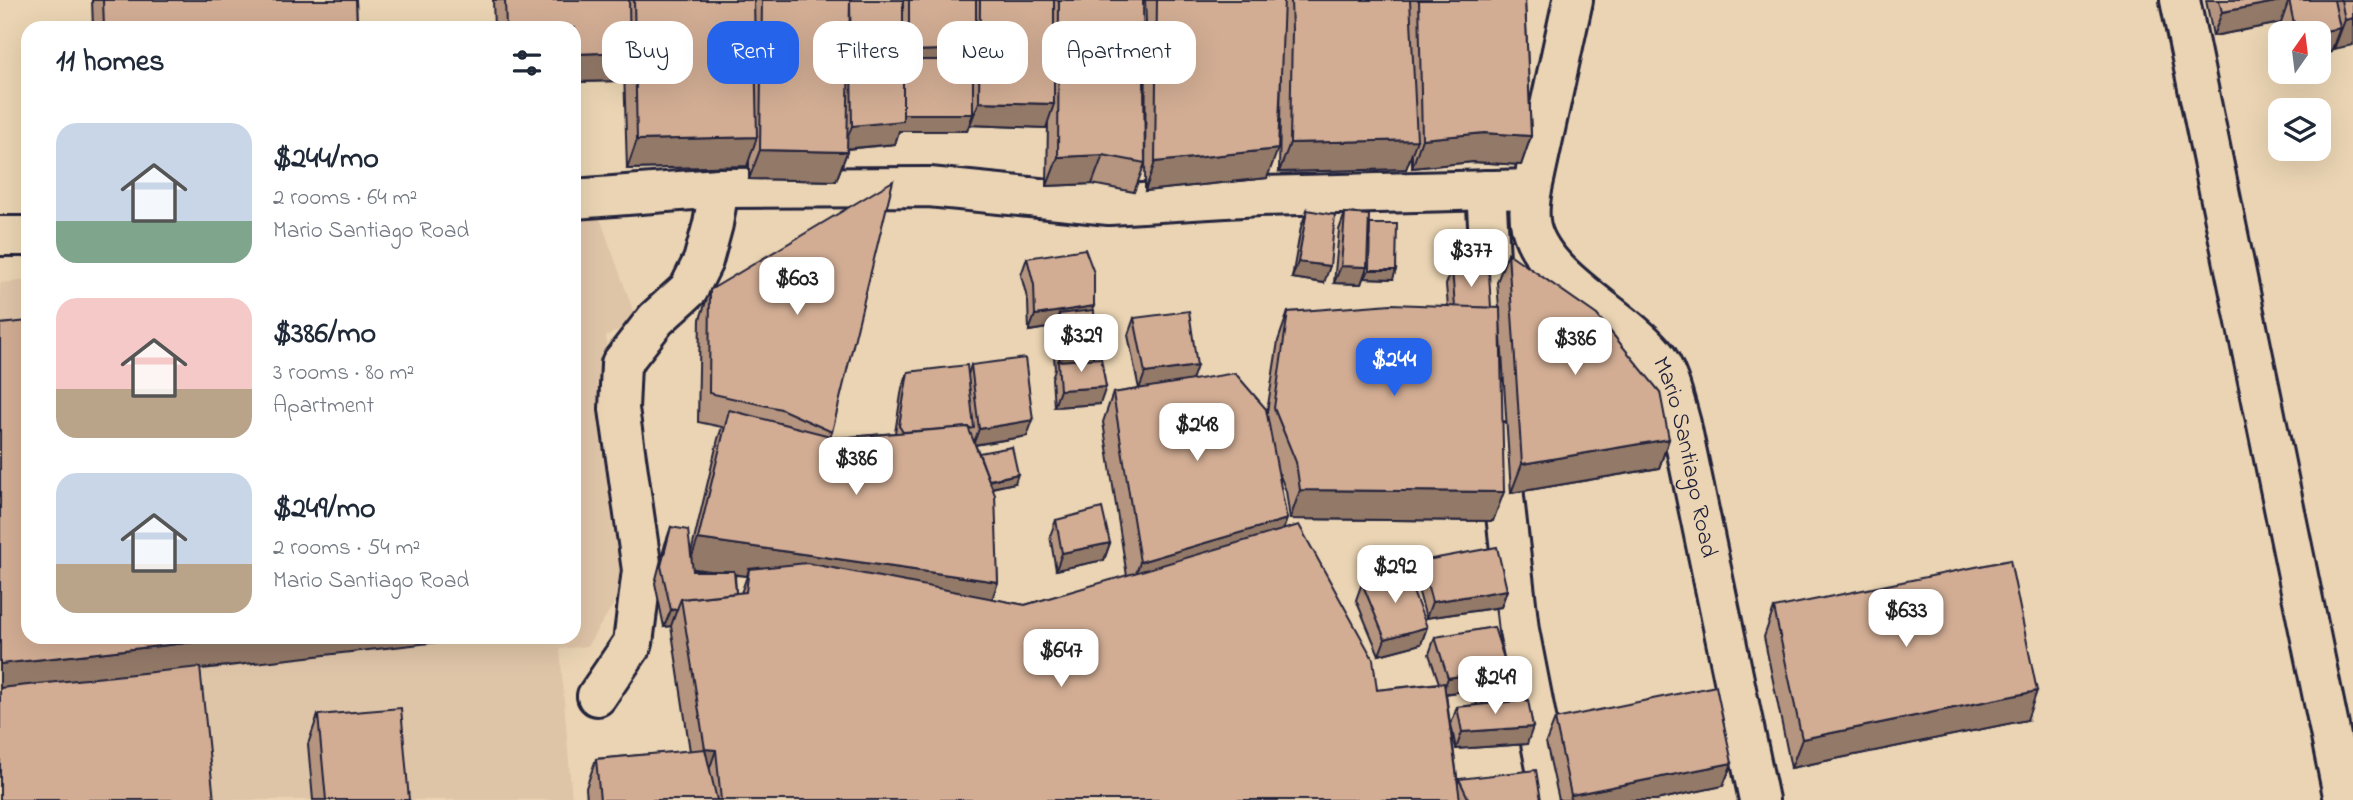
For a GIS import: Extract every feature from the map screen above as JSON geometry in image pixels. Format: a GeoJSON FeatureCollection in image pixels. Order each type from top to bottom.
{"type":"FeatureCollection","features":[{"type":"Feature","properties":{"kind":"street","name":"Mario Santiago Road"},"geometry":{"type":"LineString","coordinates":[[1573,0],[1532,189],[1529,208],[1531,227],[1539,245],[1556,270],[1655,355],[1671,390],[1681,424],[1759,800]]}},
{"type":"Feature","properties":{"kind":"street"},"geometry":{"type":"LineString","coordinates":[[2180,0],[2342,733],[2344,800]]}},
{"type":"Feature","properties":{"kind":"street"},"geometry":{"type":"LineString","coordinates":[[581,198],[719,188],[929,187],[1109,205],[1259,196],[1532,189]]}},
{"type":"Feature","properties":{"kind":"street"},"geometry":{"type":"LineString","coordinates":[[597,696],[633,643],[642,570],[619,409],[621,364],[649,327],[689,289],[703,261],[719,188]]}},
{"type":"Feature","properties":{"kind":"street"},"geometry":{"type":"LineString","coordinates":[[1486,190],[1504,497],[1519,630],[1550,789],[1549,800]]}},
{"type":"Feature","properties":{"kind":"street"},"geometry":{"type":"LineString","coordinates":[[0,236],[21,236]]}},
{"type":"Feature","properties":{"kind":"shaded area"},"geometry":{"type":"Polygon","coordinates":[[[597,210],[637,321],[606,336],[640,563],[587,646],[560,649],[572,800],[0,800],[0,283],[21,281],[21,644],[581,644],[581,213],[597,210]]]}},
{"type":"Feature","properties":{"kind":"building"},"geometry":{"type":"Polygon","coordinates":[[[103,0],[356,0],[357,21],[104,21],[103,0]]]}},
{"type":"Feature","properties":{"kind":"building"},"geometry":{"type":"Polygon","coordinates":[[[505,0],[629,0],[629,21],[602,21],[602,53],[581,54],[581,21],[506,21],[505,0]]]}},
{"type":"Feature","properties":{"kind":"building"},"geometry":{"type":"Polygon","coordinates":[[[634,0],[754,0],[754,21],[707,21],[707,84],[756,84],[757,137],[637,140],[636,84],[693,84],[693,21],[634,21],[634,0]]]}},
{"type":"Feature","properties":{"kind":"building"},"geometry":{"type":"Polygon","coordinates":[[[762,0],[850,0],[850,21],[813,21],[813,84],[848,84],[847,152],[760,150],[761,84],[799,84],[799,21],[762,21],[762,0]]]}},
{"type":"Feature","properties":{"kind":"building"},"geometry":{"type":"Polygon","coordinates":[[[850,0],[903,0],[903,21],[850,21],[850,0]]]}},
{"type":"Feature","properties":{"kind":"building"},"geometry":{"type":"Polygon","coordinates":[[[909,0],[976,0],[976,21],[937,21],[937,50],[923,51],[923,21],[909,21],[909,0]]]}},
{"type":"Feature","properties":{"kind":"building"},"geometry":{"type":"Polygon","coordinates":[[[980,0],[1054,0],[1054,21],[1042,21],[1042,84],[1054,84],[1054,104],[979,102],[979,84],[1028,84],[1028,21],[980,21],[980,0]]]}},
{"type":"Feature","properties":{"kind":"building"},"geometry":{"type":"Polygon","coordinates":[[[1059,0],[1143,0],[1143,21],[1059,21],[1059,0]]]}},
{"type":"Feature","properties":{"kind":"building"},"geometry":{"type":"Polygon","coordinates":[[[1157,0],[1284,0],[1278,149],[1155,162],[1156,84],[1196,84],[1196,21],[1157,21],[1157,0]]]}},
{"type":"Feature","properties":{"kind":"building"},"geometry":{"type":"Polygon","coordinates":[[[1291,0],[1410,0],[1417,140],[1290,143],[1291,0]]]}},
{"type":"Feature","properties":{"kind":"building"},"geometry":{"type":"Polygon","coordinates":[[[1419,0],[1525,0],[1531,136],[1484,133],[1422,139],[1419,0]]]}},
{"type":"Feature","properties":{"kind":"building"},"geometry":{"type":"Polygon","coordinates":[[[2219,0],[2286,0],[2222,12],[2219,0]]]}},
{"type":"Feature","properties":{"kind":"building"},"geometry":{"type":"Polygon","coordinates":[[[2289,0],[2334,0],[2340,28],[2331,30],[2331,21],[2293,21],[2289,0]]]}},
{"type":"Feature","properties":{"kind":"building"},"geometry":{"type":"Polygon","coordinates":[[[2341,0],[2353,0],[2353,18],[2345,20],[2341,0]]]}},
{"type":"Feature","properties":{"kind":"building"},"geometry":{"type":"Polygon","coordinates":[[[923,60],[937,60],[937,84],[973,84],[973,114],[903,114],[903,84],[923,84],[923,60]]]}},
{"type":"Feature","properties":{"kind":"building"},"geometry":{"type":"Polygon","coordinates":[[[851,84],[903,84],[903,121],[852,126],[851,84]]]}},
{"type":"Feature","properties":{"kind":"building"},"geometry":{"type":"Polygon","coordinates":[[[1058,84],[1144,84],[1145,163],[1103,155],[1058,157],[1058,84]]]}},
{"type":"Feature","properties":{"kind":"building"},"geometry":{"type":"Polygon","coordinates":[[[893,181],[832,432],[781,409],[709,393],[710,290],[893,181]]]}},
{"type":"Feature","properties":{"kind":"building"},"geometry":{"type":"Polygon","coordinates":[[[1307,210],[1335,215],[1330,266],[1298,262],[1307,210]]]}},
{"type":"Feature","properties":{"kind":"building"},"geometry":{"type":"Polygon","coordinates":[[[1345,213],[1369,215],[1367,267],[1341,266],[1345,213]]]}},
{"type":"Feature","properties":{"kind":"building"},"geometry":{"type":"Polygon","coordinates":[[[1370,224],[1397,224],[1396,270],[1369,270],[1370,224]]]}},
{"type":"Feature","properties":{"kind":"building"},"geometry":{"type":"Polygon","coordinates":[[[1085,249],[1094,273],[1094,306],[1035,315],[1034,285],[1027,258],[1085,249]]]}},
{"type":"Feature","properties":{"kind":"building"},"geometry":{"type":"Polygon","coordinates":[[[1508,253],[1597,315],[1660,392],[1669,439],[1522,464],[1508,253]]]}},
{"type":"Feature","properties":{"kind":"building"},"geometry":{"type":"Polygon","coordinates":[[[1452,268],[1489,273],[1491,308],[1455,307],[1452,268]]]}},
{"type":"Feature","properties":{"kind":"building"},"geometry":{"type":"Polygon","coordinates":[[[1391,304],[1500,308],[1504,492],[1300,490],[1296,462],[1274,408],[1288,312],[1391,304]]]}},
{"type":"Feature","properties":{"kind":"building"},"geometry":{"type":"Polygon","coordinates":[[[1094,310],[1095,351],[1061,353],[1059,314],[1094,310]]]}},
{"type":"Feature","properties":{"kind":"building"},"geometry":{"type":"Polygon","coordinates":[[[1189,311],[1197,366],[1145,373],[1134,318],[1189,311]]]}},
{"type":"Feature","properties":{"kind":"building"},"geometry":{"type":"Polygon","coordinates":[[[21,322],[21,644],[177,644],[0,664],[0,324],[21,322]]]}},
{"type":"Feature","properties":{"kind":"building"},"geometry":{"type":"Polygon","coordinates":[[[1025,358],[1033,420],[979,429],[971,365],[1025,358]]]}},
{"type":"Feature","properties":{"kind":"building"},"geometry":{"type":"Polygon","coordinates":[[[1101,358],[1106,387],[1060,390],[1058,361],[1101,358]]]}},
{"type":"Feature","properties":{"kind":"building"},"geometry":{"type":"Polygon","coordinates":[[[967,365],[974,428],[903,432],[899,426],[908,372],[967,365]]]}},
{"type":"Feature","properties":{"kind":"building"},"geometry":{"type":"Polygon","coordinates":[[[1235,373],[1266,409],[1287,519],[1140,562],[1113,393],[1235,373]]]}},
{"type":"Feature","properties":{"kind":"building"},"geometry":{"type":"Polygon","coordinates":[[[729,410],[838,438],[968,427],[995,495],[998,582],[698,539],[729,410]]]}},
{"type":"Feature","properties":{"kind":"building"},"geometry":{"type":"Polygon","coordinates":[[[1012,447],[1018,474],[989,480],[979,453],[1012,447]]]}},
{"type":"Feature","properties":{"kind":"building"},"geometry":{"type":"Polygon","coordinates":[[[1102,508],[1110,543],[1062,553],[1056,520],[1102,508]]]}},
{"type":"Feature","properties":{"kind":"building"},"geometry":{"type":"Polygon","coordinates":[[[1299,525],[1373,659],[1377,690],[1444,683],[1460,800],[721,800],[716,750],[705,749],[681,599],[746,592],[749,569],[807,563],[1025,605],[1299,525]]]}},
{"type":"Feature","properties":{"kind":"building"},"geometry":{"type":"Polygon","coordinates":[[[671,527],[688,530],[693,571],[734,571],[736,593],[681,599],[677,609],[671,610],[661,566],[671,527]]]}},
{"type":"Feature","properties":{"kind":"building"},"geometry":{"type":"Polygon","coordinates":[[[1497,547],[1507,590],[1432,602],[1421,561],[1497,547]]]}},
{"type":"Feature","properties":{"kind":"building"},"geometry":{"type":"Polygon","coordinates":[[[2010,560],[2037,691],[1802,739],[1774,608],[2010,560]]]}},
{"type":"Feature","properties":{"kind":"building"},"geometry":{"type":"Polygon","coordinates":[[[1405,572],[1427,627],[1385,639],[1362,583],[1405,572]]]}},
{"type":"Feature","properties":{"kind":"building"},"geometry":{"type":"Polygon","coordinates":[[[1494,627],[1507,668],[1448,678],[1435,637],[1494,627]]]}},
{"type":"Feature","properties":{"kind":"building"},"geometry":{"type":"Polygon","coordinates":[[[200,667],[214,800],[0,800],[0,688],[200,667]]]}},
{"type":"Feature","properties":{"kind":"building"},"geometry":{"type":"Polygon","coordinates":[[[1521,670],[1528,693],[1485,697],[1480,677],[1521,670]]]}},
{"type":"Feature","properties":{"kind":"building"},"geometry":{"type":"Polygon","coordinates":[[[1716,686],[1732,763],[1571,795],[1555,719],[1716,686]]]}},
{"type":"Feature","properties":{"kind":"building"},"geometry":{"type":"Polygon","coordinates":[[[1528,700],[1533,727],[1462,732],[1457,707],[1528,700]]]}},
{"type":"Feature","properties":{"kind":"building"},"geometry":{"type":"Polygon","coordinates":[[[401,708],[409,800],[326,800],[318,715],[401,708]]]}},
{"type":"Feature","properties":{"kind":"building"},"geometry":{"type":"Polygon","coordinates":[[[705,749],[717,800],[600,800],[596,759],[705,749]]]}},
{"type":"Feature","properties":{"kind":"building"},"geometry":{"type":"Polygon","coordinates":[[[1536,770],[1541,800],[1469,800],[1459,779],[1536,770]]]}}]}
